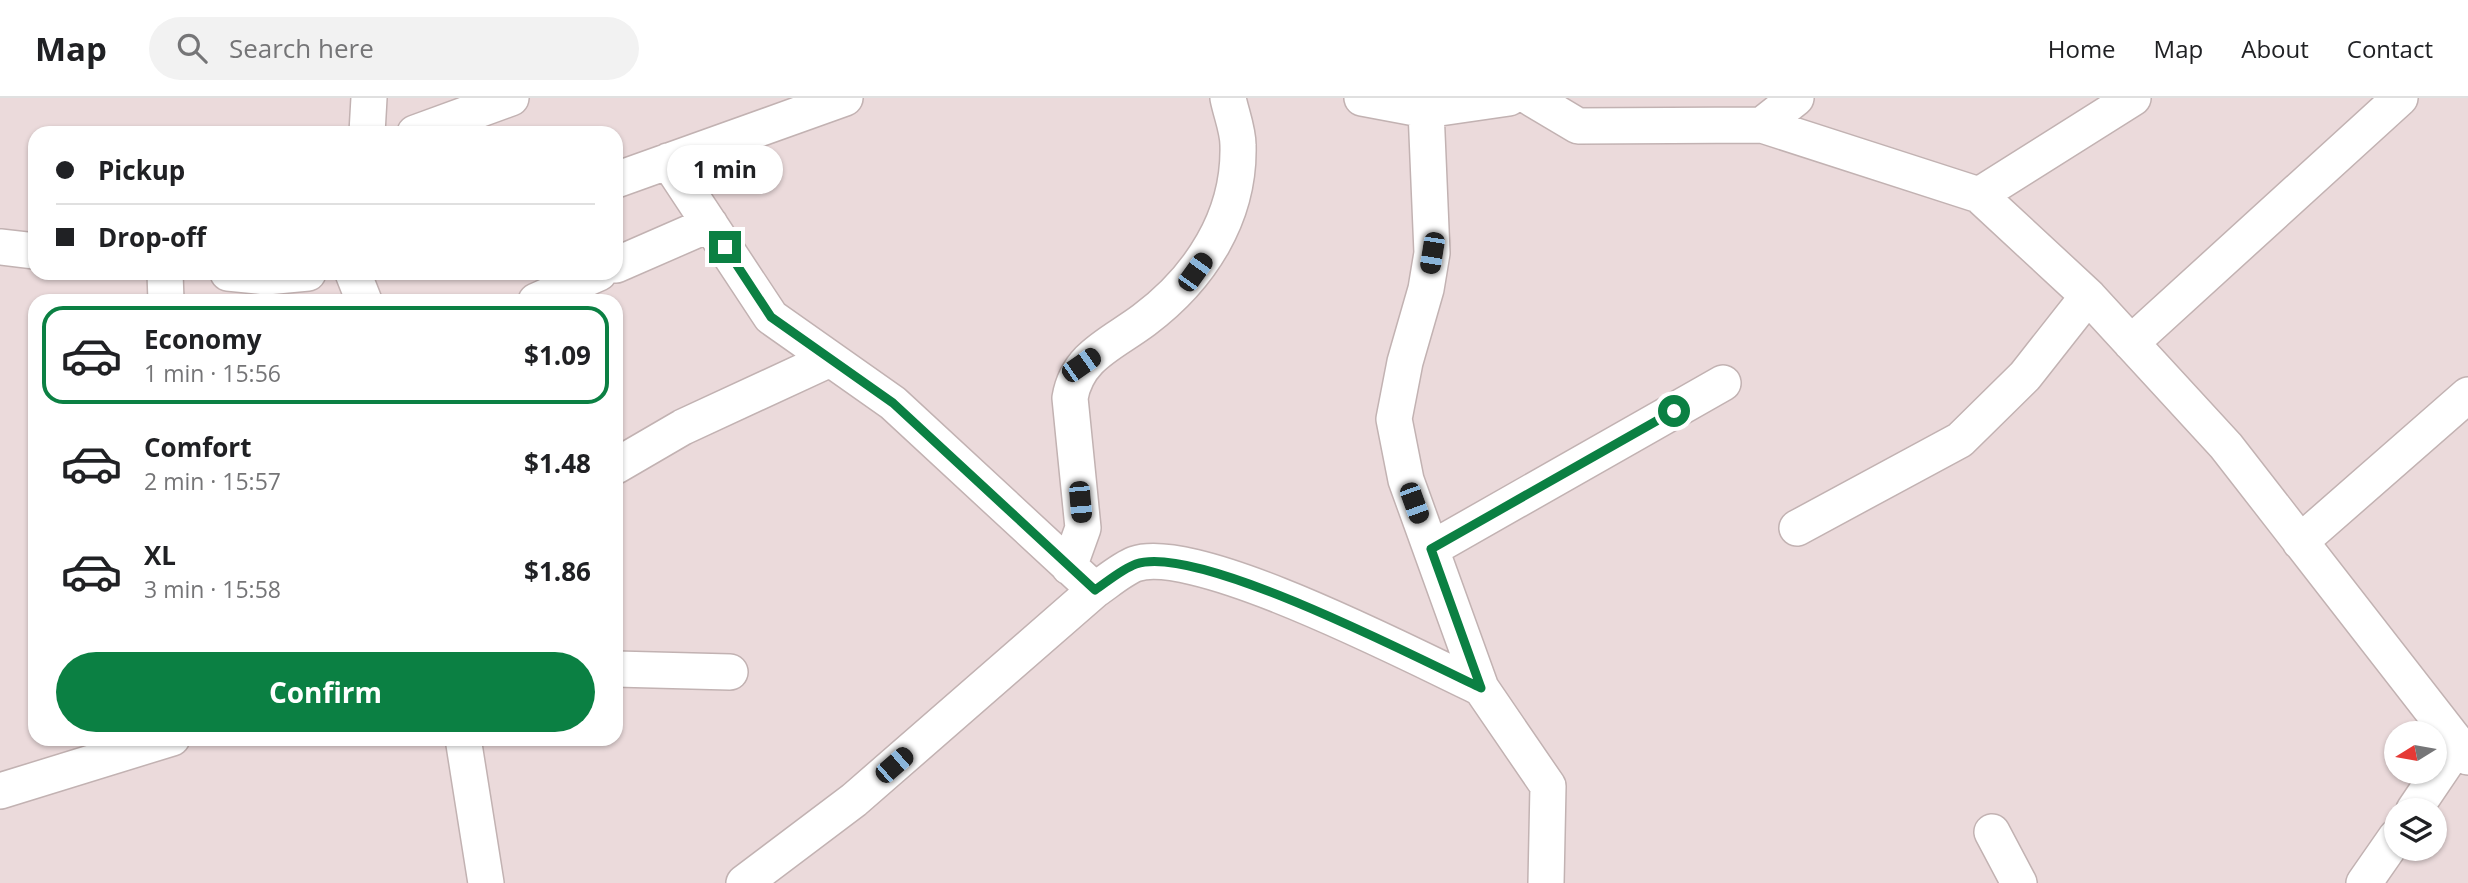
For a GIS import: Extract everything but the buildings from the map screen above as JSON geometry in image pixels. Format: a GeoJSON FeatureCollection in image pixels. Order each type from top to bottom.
{"type":"FeatureCollection","features":[{"type":"Feature","properties":{"kind":"street"},"geometry":{"type":"LineString","coordinates":[[367,126],[369,98]]}},
{"type":"Feature","properties":{"kind":"street"},"geometry":{"type":"LineString","coordinates":[[434,126],[511,98]]}},
{"type":"Feature","properties":{"kind":"street"},"geometry":{"type":"LineString","coordinates":[[623,177],[845,98]]}},
{"type":"Feature","properties":{"kind":"street"},"geometry":{"type":"LineString","coordinates":[[1069,568],[1083,528],[1070,398],[1073,380],[1081,365],[1147,318],[1186,281],[1217,241],[1234,184],[1238,143],[1228,98]]}},
{"type":"Feature","properties":{"kind":"street"},"geometry":{"type":"LineString","coordinates":[[1362,98],[1426,110],[1509,98]]}},
{"type":"Feature","properties":{"kind":"street"},"geometry":{"type":"LineString","coordinates":[[1531,98],[1578,126],[1762,125],[1979,195],[2088,296],[2226,446],[2463,751],[2424,798]]}},
{"type":"Feature","properties":{"kind":"street"},"geometry":{"type":"LineString","coordinates":[[1762,125],[1796,98]]}},
{"type":"Feature","properties":{"kind":"street"},"geometry":{"type":"LineString","coordinates":[[1979,195],[2133,98]]}},
{"type":"Feature","properties":{"kind":"street"},"geometry":{"type":"LineString","coordinates":[[2131,342],[2399,98]]}},
{"type":"Feature","properties":{"kind":"street"},"geometry":{"type":"LineString","coordinates":[[1426,110],[1432,253],[1426,289],[1405,362],[1394,419],[1406,480],[1481,688],[1548,786],[1546,883]]}},
{"type":"Feature","properties":{"kind":"street"},"geometry":{"type":"LineString","coordinates":[[668,161],[771,317],[893,403],[1095,590]]}},
{"type":"Feature","properties":{"kind":"street"},"geometry":{"type":"LineString","coordinates":[[623,262],[710,224]]}},
{"type":"Feature","properties":{"kind":"street"},"geometry":{"type":"LineString","coordinates":[[0,247],[28,250]]}},
{"type":"Feature","properties":{"kind":"street"},"geometry":{"type":"LineString","coordinates":[[552,294],[583,280]]}},
{"type":"Feature","properties":{"kind":"street"},"geometry":{"type":"LineString","coordinates":[[1797,528],[1960,440],[1996,408],[2025,376],[2088,296]]}},
{"type":"Feature","properties":{"kind":"street"},"geometry":{"type":"LineString","coordinates":[[623,462],[683,427],[830,359]]}},
{"type":"Feature","properties":{"kind":"street"},"geometry":{"type":"LineString","coordinates":[[1431,549],[1723,383]]}},
{"type":"Feature","properties":{"kind":"street"},"geometry":{"type":"LineString","coordinates":[[2300,542],[2468,395]]}},
{"type":"Feature","properties":{"kind":"street"},"geometry":{"type":"LineString","coordinates":[[744,883],[854,800],[1095,590],[1135,564],[1167,561],[1280,594],[1481,688]]}},
{"type":"Feature","properties":{"kind":"street"},"geometry":{"type":"LineString","coordinates":[[623,669],[730,672]]}},
{"type":"Feature","properties":{"kind":"street"},"geometry":{"type":"LineString","coordinates":[[0,791],[146,746]]}},
{"type":"Feature","properties":{"kind":"street"},"geometry":{"type":"LineString","coordinates":[[464,746],[486,883]]}},
{"type":"Feature","properties":{"kind":"street"},"geometry":{"type":"LineString","coordinates":[[1992,832],[2019,883]]}},
{"type":"Feature","properties":{"kind":"street"},"geometry":{"type":"LineString","coordinates":[[2364,883],[2384,854]]}},
{"type":"Feature","properties":{"kind":"route"},"geometry":{"type":"LineString","coordinates":[[725,247],[771,317],[893,403],[1095,590],[1135,564],[1167,561],[1280,594],[1481,688],[1431,549],[1674,411]]}}]}
